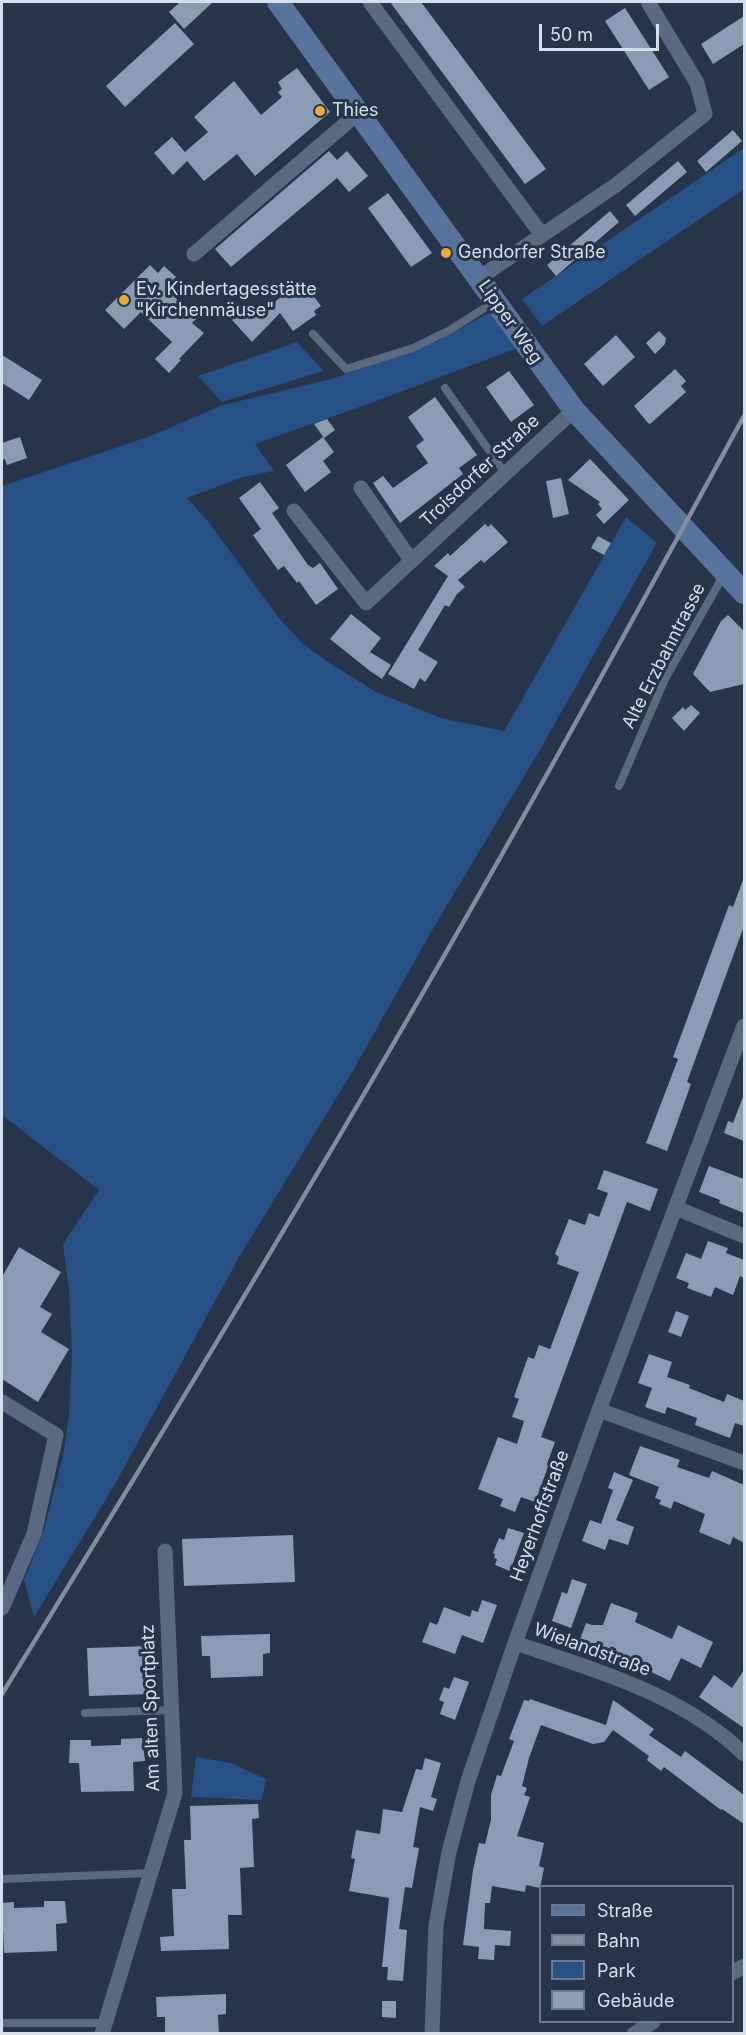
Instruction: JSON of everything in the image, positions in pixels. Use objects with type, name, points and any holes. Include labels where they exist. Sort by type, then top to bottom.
[{"type":"street","name":"Lipper Weg","points":[[278,2],[574,410],[744,594]]},
{"type":"street","points":[[370,2],[542,235]]},
{"type":"street","points":[[479,278],[616,185],[705,114],[697,83],[648,2]]},
{"type":"street","points":[[194,254],[358,113]]},
{"type":"street","name":"Troisdorfer Straße","points":[[294,511],[366,603],[574,410]]},
{"type":"street","points":[[361,488],[411,560]]},
{"type":"street","name":"Heyerhoffstraße","points":[[432,2034],[436,1925],[448,1852],[468,1781],[599,1410],[741,1046],[744,1026]]},
{"type":"street","points":[[676,1208],[744,1236]]},
{"type":"street","points":[[2,1402],[56,1435],[34,1534],[2,1608]]},
{"type":"street","points":[[599,1410],[744,1463]]},
{"type":"street","name":"Am alten Sportplatz","points":[[104,2028],[175,1793],[165,1551]]},
{"type":"street","name":"Wielandstraße","points":[[515,1643],[633,1684],[696,1717],[744,1754]]},
{"type":"street","points":[[634,2034],[651,2023]]},
{"type":"lane","points":[[313,334],[346,369],[413,348],[450,330],[495,301]]},
{"type":"lane","points":[[445,387],[506,474]]},
{"type":"lane","name":"Alte Erzbahntrasse","points":[[619,786],[665,679],[724,573]]},
{"type":"lane","points":[[85,1713],[171,1710]]},
{"type":"lane","points":[[3,1879],[151,1873]]},
{"type":"lane","points":[[2,2023],[104,2028]]},
{"type":"green space","points":[[744,148],[744,189],[542,326],[522,299]]},
{"type":"green space","points":[[496,309],[523,346],[255,444],[274,471],[243,477],[187,498],[207,520],[279,618],[302,643],[376,692],[441,718],[504,731],[626,517],[657,543],[541,748],[430,934],[354,1069],[238,1259],[114,1486],[34,1617],[24,1580],[44,1530],[63,1456],[69,1416],[72,1354],[69,1289],[63,1244],[99,1190],[2,1115],[2,486],[148,437],[223,405],[331,379],[436,342]]},
{"type":"green space","points":[[297,342],[324,371],[222,402],[198,376]]},
{"type":"green space","points":[[196,1757],[231,1763],[266,1779],[262,1800],[191,1797]]},
{"type":"building","points":[[180,2],[213,2],[184,29],[169,12]]},
{"type":"building","points":[[390,2],[421,2],[546,169],[525,184]]},
{"type":"building","points":[[625,8],[669,77],[649,90],[605,21]]},
{"type":"building","points":[[744,16],[744,44],[713,64],[701,44]]},
{"type":"building","points":[[175,23],[194,44],[125,107],[106,86]]},
{"type":"building","points":[[297,68],[330,112],[255,176],[237,154],[204,181],[187,161],[173,175],[154,153],[172,137],[185,152],[208,132],[194,117],[234,81],[261,115],[282,97],[278,92],[282,89],[278,82]]},
{"type":"building","points":[[733,130],[742,141],[706,172],[697,161]]},
{"type":"building","points":[[329,151],[337,160],[347,151],[368,176],[349,192],[337,178],[231,267],[215,249]]},
{"type":"building","points":[[678,161],[687,172],[635,216],[626,205]]},
{"type":"building","points":[[388,193],[432,253],[411,267],[368,208]]},
{"type":"building","points":[[610,211],[619,222],[556,276],[547,265]]},
{"type":"building","points":[[150,265],[158,273],[164,266],[176,277],[166,288],[196,319],[192,323],[204,333],[169,373],[155,359],[172,342],[141,312],[124,329],[105,310]]},
{"type":"building","points":[[300,283],[302,286],[305,284],[321,306],[314,311],[316,315],[293,331],[280,313],[252,342],[232,320],[242,310],[249,317],[257,309],[261,312]]},
{"type":"building","points":[[659,331],[666,338],[665,344],[655,354],[646,343]]},
{"type":"building","points":[[616,335],[635,357],[603,386],[584,364]]},
{"type":"building","points":[[2,355],[42,380],[29,400],[2,383]]},
{"type":"building","points":[[675,369],[686,381],[681,386],[686,392],[650,424],[634,406]]},
{"type":"building","points":[[509,371],[534,405],[511,422],[486,387]]},
{"type":"building","points":[[435,397],[477,455],[459,468],[463,474],[400,523],[373,483],[383,476],[393,488],[428,463],[416,446],[424,440],[408,417]]},
{"type":"building","points":[[327,419],[335,430],[324,438],[314,424]]},
{"type":"building","points":[[20,437],[27,458],[7,465],[5,459],[2,460],[2,443]]},
{"type":"building","points":[[323,437],[334,452],[323,461],[331,472],[305,492],[286,465]]},
{"type":"building","points":[[590,459],[629,500],[604,524],[596,515],[602,509],[598,504],[600,502],[568,480]]},
{"type":"building","points":[[561,478],[569,514],[553,518],[546,481]]},
{"type":"building","points":[[260,482],[279,508],[272,513],[308,565],[313,568],[320,563],[338,589],[316,605],[299,581],[297,583],[284,566],[278,570],[253,535],[261,529],[239,498]]},
{"type":"building","points":[[485,524],[488,527],[491,524],[508,542],[484,563],[481,560],[458,580],[465,587],[457,594],[449,607],[445,605],[418,650],[438,662],[425,682],[420,678],[414,689],[388,674],[448,576],[434,566],[448,553],[450,556]]},
{"type":"building","points":[[598,536],[611,543],[604,555],[591,548]]},
{"type":"building","points":[[351,614],[381,638],[370,652],[391,665],[382,679],[330,639]]},
{"type":"building","points":[[728,615],[744,631],[744,684],[710,692],[693,674],[721,621]]},
{"type":"building","points":[[691,705],[700,713],[684,731],[672,718],[683,707],[685,710]]},
{"type":"building","points":[[743,880],[744,926],[687,1082],[691,1084],[667,1151],[646,1143],[678,1059],[673,1057],[729,905],[733,907]]},
{"type":"building","points":[[743,1097],[744,1141],[724,1133],[728,1121],[733,1123]]},
{"type":"building","points":[[709,1166],[744,1179],[744,1213],[699,1192]]},
{"type":"building","points":[[604,1170],[658,1189],[650,1211],[627,1202],[541,1437],[555,1442],[547,1464],[549,1464],[535,1502],[521,1497],[515,1512],[500,1506],[503,1499],[478,1489],[498,1437],[517,1444],[524,1421],[512,1417],[519,1399],[514,1397],[528,1357],[534,1359],[539,1345],[550,1349],[579,1272],[557,1264],[559,1257],[555,1254],[569,1219],[585,1225],[589,1213],[599,1217],[608,1193],[597,1189]]},
{"type":"building","points":[[708,1241],[728,1248],[726,1253],[744,1260],[744,1278],[740,1276],[733,1295],[715,1287],[711,1297],[687,1288],[689,1283],[676,1278],[686,1253],[701,1259]]},
{"type":"building","points":[[19,1247],[61,1272],[40,1307],[52,1314],[41,1332],[69,1349],[38,1402],[2,1379],[2,1277]]},
{"type":"building","points":[[676,1311],[689,1316],[681,1337],[668,1332]]},
{"type":"building","points":[[649,1354],[672,1362],[667,1377],[690,1385],[689,1388],[724,1402],[727,1394],[744,1401],[744,1426],[735,1423],[730,1438],[695,1425],[697,1418],[667,1407],[665,1414],[645,1407],[652,1388],[638,1383]]},
{"type":"building","points":[[640,1446],[680,1460],[677,1467],[709,1478],[712,1471],[744,1485],[744,1543],[733,1537],[730,1545],[699,1532],[705,1514],[674,1501],[671,1509],[659,1504],[661,1500],[655,1498],[659,1487],[629,1475]]},
{"type":"building","points":[[614,1472],[633,1480],[616,1520],[634,1527],[628,1545],[609,1539],[605,1550],[582,1541],[590,1520],[601,1524],[613,1490],[608,1488]]},
{"type":"building","points":[[508,1528],[524,1533],[510,1571],[495,1565],[497,1559],[494,1558],[493,1553],[499,1538],[504,1540]]},
{"type":"building","points":[[293,1535],[295,1582],[184,1586],[182,1539]]},
{"type":"building","points":[[572,1579],[587,1584],[571,1628],[552,1621],[562,1592],[567,1594]]},
{"type":"building","points":[[482,1600],[497,1605],[483,1643],[462,1635],[455,1654],[422,1642],[430,1622],[437,1625],[444,1607],[470,1617],[472,1610],[478,1612]]},
{"type":"building","points":[[611,1603],[638,1613],[635,1622],[672,1639],[678,1625],[713,1642],[701,1668],[681,1658],[670,1681],[651,1672],[653,1669],[609,1652],[608,1656],[578,1645],[586,1623],[603,1625]]},
{"type":"building","points":[[270,1634],[270,1653],[263,1654],[263,1676],[211,1678],[210,1656],[202,1656],[201,1636]]},
{"type":"building","points":[[149,1646],[151,1694],[89,1696],[87,1648]]},
{"type":"building","points":[[744,1670],[744,1728],[699,1697],[714,1675],[732,1688]]},
{"type":"building","points":[[454,1677],[469,1682],[455,1720],[440,1714],[444,1702],[439,1700],[444,1687],[449,1689]]},
{"type":"building","points":[[530,1699],[606,1725],[613,1700],[654,1729],[649,1735],[681,1757],[685,1751],[744,1795],[744,1824],[721,1810],[664,1767],[661,1771],[647,1760],[649,1756],[613,1730],[604,1742],[593,1744],[541,1725],[522,1786],[527,1788],[524,1795],[530,1797],[517,1836],[544,1843],[539,1866],[544,1868],[541,1885],[539,1888],[526,1885],[525,1892],[492,1886],[490,1903],[485,1903],[484,1929],[511,1931],[510,1946],[495,1945],[494,1960],[478,1959],[479,1947],[463,1945],[473,1870],[479,1843],[485,1844],[491,1820],[491,1795],[497,1775],[501,1776],[514,1741],[509,1739],[524,1700],[529,1701]]},
{"type":"building","points":[[142,1738],[145,1761],[133,1762],[134,1791],[81,1792],[79,1763],[69,1763],[70,1740],[91,1740],[91,1746],[121,1745],[121,1739]]},
{"type":"building","points":[[425,1758],[441,1763],[431,1797],[437,1799],[433,1811],[420,1807],[413,1847],[419,1848],[412,1888],[405,1887],[399,1929],[407,1930],[403,1981],[387,1980],[388,1967],[382,1967],[389,1898],[349,1891],[355,1859],[351,1858],[356,1830],[380,1834],[383,1809],[402,1812],[416,1769],[422,1770]]},
{"type":"building","points":[[258,1804],[259,1818],[252,1819],[254,1867],[240,1868],[242,1915],[228,1915],[229,1949],[161,1951],[160,1937],[174,1936],[172,1889],[186,1889],[184,1840],[191,1840],[190,1806]]},
{"type":"building","points":[[44,1901],[65,1901],[67,1923],[56,1924],[57,1951],[4,1953],[2,1903],[14,1902],[14,1908],[44,1907]]},
{"type":"building","points":[[226,1994],[226,2014],[218,2015],[219,2034],[165,2034],[165,2017],[157,2017],[156,1997]]},
{"type":"building","points":[[382,2001],[396,2001],[396,2018],[382,2017]]},
{"type":"railway","points":[[2,1694],[342,1132],[563,746],[744,416]]},
{"type":"place","name":"Thies","points":[[320,111]]},
{"type":"place","name":"Gendorfer Straße","points":[[446,253]]},
{"type":"place","name":"Ev. Kindertagesstätte \"Kirchenmäuse\"","points":[[124,300]]}]
